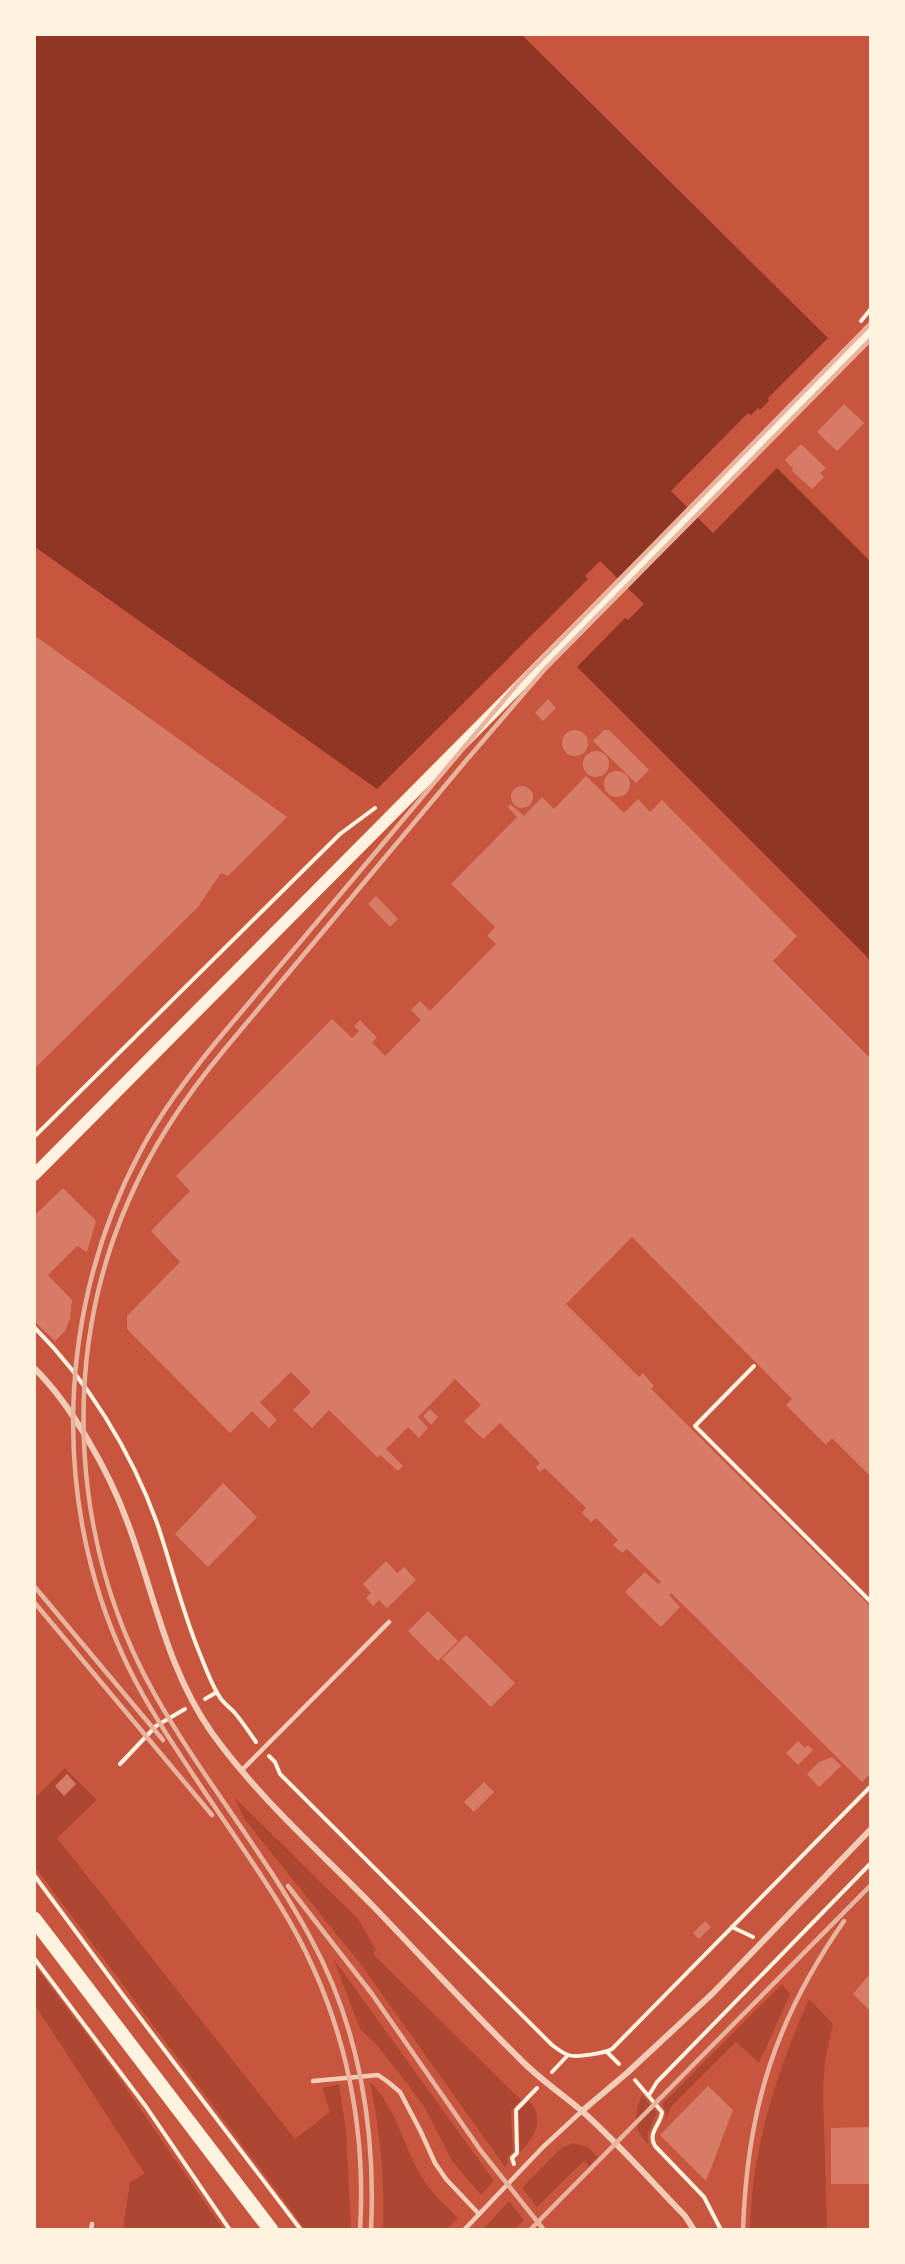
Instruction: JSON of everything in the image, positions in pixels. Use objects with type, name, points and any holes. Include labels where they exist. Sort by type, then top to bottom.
[{"type":"main road","points":[[34,1175],[870,333]]},
{"type":"main road","points":[[37,1921],[271,2229]]},
{"type":"street","points":[[34,1368],[46,1379],[68,1408],[107,1478],[127,1520],[166,1641],[194,1704],[241,1771],[455,1994],[544,2081],[582,2111],[685,2216],[694,2229]]},
{"type":"street","points":[[582,2111],[627,2073],[713,1992],[870,1830]]},
{"type":"lane","points":[[241,1771],[389,1622]]},
{"type":"lane","points":[[313,2081],[378,2075],[388,2082],[400,2092],[411,2110],[441,2171],[479,2214]]},
{"type":"lane","points":[[464,2229],[582,2111]]},
{"type":"path","points":[[34,1137],[340,834],[380,805]]},
{"type":"path","points":[[754,1366],[695,1426],[870,1601]]},
{"type":"path","points":[[120,1764],[156,1726],[217,1692]]},
{"type":"path","points":[[607,2052],[870,1787]]},
{"type":"path","points":[[721,2229],[704,2197],[652,2141],[652,2133],[662,2118],[662,2112],[649,2095],[657,2082],[870,1864]]},
{"type":"path","points":[[34,1875],[301,2229]]},
{"type":"path","points":[[732,1928],[763,1941]]},
{"type":"path","points":[[34,1958],[147,2108],[230,2229]]},
{"type":"path","points":[[517,2174],[512,2158],[517,2153],[516,2110],[568,2055]]},
{"type":"shaded area","points":[[35,35],[522,35],[828,338],[768,398],[769,401],[760,410],[758,408],[751,415],[748,413],[671,491],[713,533],[777,468],[870,561],[870,960],[577,667],[625,618],[628,620],[644,604],[600,561],[585,576],[588,579],[377,789],[35,547]]},
{"type":"shaded area","points":[[65,1768],[97,1800],[57,1838],[295,2139],[330,2112],[322,2088],[339,2084],[346,2131],[351,2229],[305,2229],[35,1867],[34,1799]]},
{"type":"shaded area","points":[[234,1797],[358,1919],[376,1950],[373,1954],[521,2100],[511,2111],[513,2151],[507,2158],[508,2163],[505,2167],[362,1966],[245,1820]]},
{"type":"shaded area","points":[[333,1958],[494,2181],[481,2195],[452,2161],[425,2108],[409,2086],[376,2044],[360,2029]]},
{"type":"shaded area","points":[[35,1966],[112,2068],[223,2229],[123,2229],[130,2182],[145,2174],[35,2005]]},
{"type":"shaded area","points":[[782,1984],[790,1994],[759,2063],[736,2042],[670,2108],[666,2119],[666,2112],[662,2104]]},
{"type":"shaded area","points":[[809,1999],[833,2024],[825,2059],[823,2090],[827,2229],[750,2229],[755,2169],[768,2111],[786,2055]]},
{"type":"shaded area","points":[[370,2082],[393,2115],[421,2176],[458,2218],[447,2229],[383,2229],[381,2155]]},
{"type":"shaded area","points":[[642,2095],[657,2113],[648,2133],[648,2144],[643,2139],[636,2121],[637,2108]]},
{"type":"shaded area","points":[[529,2101],[537,2115],[536,2128],[530,2141],[520,2152],[518,2111]]},
{"type":"shaded area","points":[[573,2143],[587,2147],[598,2157],[589,2166],[584,2161],[537,2207],[522,2188],[560,2149]]},
{"type":"shaded area","points":[[509,2201],[524,2220],[515,2229],[483,2229]]},
{"type":"building","points":[[844,404],[864,423],[837,451],[817,432]]},
{"type":"building","points":[[801,444],[826,468],[820,473],[824,477],[812,489],[792,471],[793,469],[785,460]]},
{"type":"building","points":[[34,635],[287,817],[228,876],[221,873],[198,907],[34,1069]]},
{"type":"building","points":[[548,699],[556,708],[543,721],[535,713]]},
{"type":"building","points":[[575,730],[584,734],[588,743],[584,752],[575,756],[566,752],[562,743],[566,734]]},
{"type":"building","points":[[604,730],[609,730],[649,770],[636,783],[593,741]]},
{"type":"building","points":[[596,751],[605,755],[609,764],[605,773],[596,777],[587,773],[583,764],[587,755]]},
{"type":"building","points":[[617,771],[626,775],[630,784],[626,793],[617,797],[608,793],[604,784],[608,775]]},
{"type":"building","points":[[586,776],[624,813],[638,799],[650,812],[662,800],[797,936],[773,961],[870,1058],[870,1476],[832,1438],[826,1445],[786,1405],[792,1399],[632,1237],[566,1304],[639,1377],[643,1373],[654,1386],[651,1389],[870,1606],[870,1774],[862,1782],[671,1593],[669,1595],[680,1607],[661,1627],[625,1592],[645,1572],[658,1584],[661,1582],[627,1549],[622,1553],[613,1545],[618,1540],[596,1518],[591,1522],[582,1513],[586,1508],[545,1468],[540,1472],[536,1467],[540,1463],[500,1423],[483,1439],[464,1421],[481,1405],[455,1379],[418,1417],[428,1428],[419,1438],[408,1427],[386,1449],[403,1466],[398,1471],[380,1455],[378,1458],[329,1410],[312,1428],[293,1410],[311,1392],[291,1372],[260,1402],[277,1420],[269,1428],[252,1411],[230,1433],[127,1329],[127,1316],[180,1262],[151,1231],[190,1191],[176,1176],[332,1019],[352,1038],[359,1031],[354,1026],[360,1020],[377,1038],[372,1042],[385,1056],[421,1020],[411,1010],[420,1001],[430,1011],[496,944],[487,936],[495,927],[451,884],[517,817],[508,807],[510,804],[524,816],[542,797],[554,809]]},
{"type":"building","points":[[522,786],[530,789],[533,797],[530,805],[522,808],[514,805],[511,797],[514,789]]},
{"type":"building","points":[[376,896],[398,919],[390,927],[368,904]]},
{"type":"building","points":[[63,1188],[96,1221],[87,1252],[77,1246],[48,1275],[72,1300],[70,1319],[65,1331],[55,1341],[34,1321],[34,1216]]},
{"type":"building","points":[[430,1409],[438,1417],[431,1425],[423,1416]]},
{"type":"building","points":[[223,1483],[257,1517],[208,1567],[175,1534]]},
{"type":"building","points":[[386,1561],[397,1573],[404,1567],[416,1580],[387,1608],[379,1600],[373,1606],[366,1598],[371,1593],[363,1584]]},
{"type":"building","points":[[428,1611],[458,1641],[438,1661],[408,1631]]},
{"type":"building","points":[[466,1635],[515,1683],[491,1707],[442,1659]]},
{"type":"building","points":[[798,1741],[805,1748],[808,1745],[813,1750],[798,1765],[786,1753]]},
{"type":"building","points":[[832,1757],[841,1766],[819,1787],[807,1774],[819,1762]]},
{"type":"building","points":[[67,1774],[76,1784],[64,1796],[55,1786]]},
{"type":"building","points":[[484,1782],[494,1792],[474,1812],[464,1802]]},
{"type":"building","points":[[705,1921],[711,1927],[699,1939],[693,1933]]},
{"type":"building","points":[[870,1974],[870,2011],[853,1994]]},
{"type":"building","points":[[708,2086],[733,2110],[706,2181],[660,2135]]},
{"type":"building","points":[[870,2127],[870,2184],[831,2184],[831,2128]]},
{"type":"railway","points":[[360,2230],[361,2187],[354,2104],[346,2063],[320,1983],[281,1907],[176,1749],[143,1695],[113,1631],[91,1564],[78,1495],[73,1425],[77,1355],[89,1286],[110,1218],[139,1154],[165,1110],[216,1042],[519,682],[870,324]]},
{"type":"railway","points":[[371,2230],[370,2154],[361,2079],[341,2006],[327,1971],[310,1937],[273,1875],[192,1755],[154,1693],[126,1636],[105,1576],[91,1514],[84,1450],[84,1387],[92,1324],[106,1262],[128,1202],[148,1161],[183,1104],[224,1050],[544,670],[870,340]]},
{"type":"railway","points":[[34,1586],[163,1740]]},
{"type":"railway","points":[[34,1602],[212,1815]]},
{"type":"railway","points":[[288,1886],[372,1994],[481,2151],[544,2230]]},
{"type":"railway","points":[[530,2230],[870,1886]]},
{"type":"railway","points":[[743,2230],[751,2145],[769,2067],[800,1994],[844,1921]]}]
